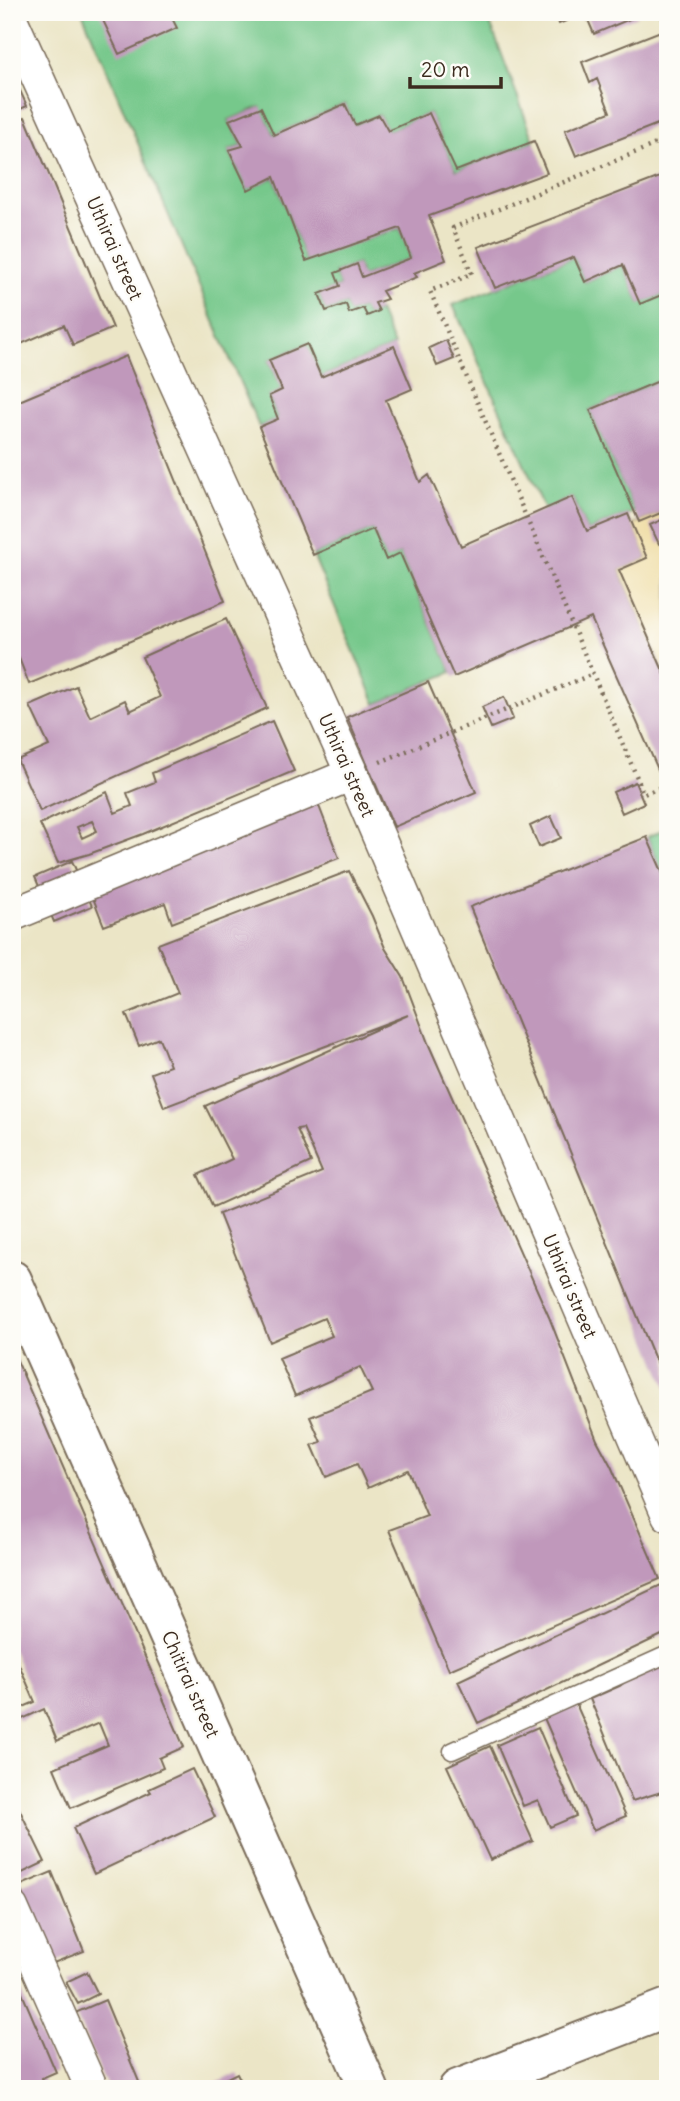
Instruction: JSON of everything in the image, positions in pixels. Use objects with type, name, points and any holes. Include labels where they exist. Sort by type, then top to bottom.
[{"type":"street","name":"Uthirai street","points":[[12,21],[352,774],[668,1516]]},
{"type":"street","points":[[12,915],[352,774]]},
{"type":"street","name":"Chitirai street","points":[[12,1280],[369,2089]]},
{"type":"street","points":[[12,1908],[92,2089]]},
{"type":"street","points":[[458,2089],[668,2008]]},
{"type":"lane","points":[[452,1751],[668,1654]]},
{"type":"path","points":[[668,139],[453,228],[472,274],[430,291],[644,794],[668,784]]},
{"type":"path","points":[[352,774],[593,674]]},
{"type":"green space","points":[[82,12],[486,12],[534,141],[456,171],[429,113],[388,131],[379,115],[355,125],[345,104],[274,135],[260,107],[229,120],[243,146],[229,150],[248,189],[274,177],[306,260],[400,228],[411,258],[362,277],[357,264],[335,273],[340,286],[319,294],[326,311],[346,304],[350,313],[363,308],[367,316],[379,311],[394,346],[321,377],[307,344],[269,360],[282,390],[269,397],[278,419],[259,427]]},
{"type":"green space","points":[[574,257],[585,282],[623,265],[640,303],[666,293],[668,299],[668,377],[590,410],[635,512],[587,531],[572,497],[545,510],[453,305]]},
{"type":"green space","points":[[373,529],[386,559],[400,553],[452,672],[376,704],[313,555]]},
{"type":"green space","points":[[668,827],[668,885],[647,837]]},
{"type":"sand","points":[[668,510],[668,682],[619,570],[647,558],[632,525]]},
{"type":"building","points":[[99,12],[169,12],[177,28],[119,54]]},
{"type":"building","points":[[555,12],[635,12],[637,16],[594,34],[585,13],[559,24]]},
{"type":"building","points":[[659,12],[668,12],[668,120],[576,156],[565,130],[610,112],[597,79],[590,83],[582,62],[666,29]]},
{"type":"building","points":[[12,73],[27,106],[12,113]]},
{"type":"building","points":[[345,104],[355,125],[379,115],[388,131],[429,113],[456,171],[534,141],[547,173],[429,216],[446,260],[414,273],[417,277],[382,291],[387,299],[375,303],[379,311],[367,316],[363,308],[349,313],[346,304],[326,311],[319,294],[340,286],[335,273],[357,264],[362,277],[411,258],[400,228],[306,261],[274,177],[248,190],[229,150],[243,146],[229,120],[261,107],[274,135]]},
{"type":"building","points":[[25,117],[113,328],[73,345],[64,325],[12,348],[12,252],[19,249],[12,233],[12,122]]},
{"type":"building","points":[[668,174],[668,299],[666,293],[640,304],[623,265],[585,282],[574,257],[495,288],[478,247]]},
{"type":"building","points":[[446,340],[454,359],[437,366],[429,348]]},
{"type":"building","points":[[307,344],[321,377],[394,346],[412,389],[386,400],[420,482],[429,475],[461,546],[572,497],[587,531],[628,514],[647,558],[619,570],[668,682],[668,792],[591,618],[454,677],[400,553],[386,560],[373,529],[313,555],[259,427],[278,419],[269,396],[282,390],[269,360]]},
{"type":"building","points":[[126,356],[225,601],[29,684],[12,640],[12,404]]},
{"type":"building","points":[[668,377],[668,510],[639,522],[590,410]]},
{"type":"building","points":[[668,517],[668,540],[659,544],[650,525]]},
{"type":"building","points":[[226,619],[267,708],[40,811],[17,760],[49,746],[30,706],[76,686],[90,717],[125,700],[130,711],[160,697],[142,657]]},
{"type":"building","points":[[428,682],[476,792],[394,827],[347,717]]},
{"type":"building","points":[[504,697],[513,719],[491,728],[482,707]]},
{"type":"building","points":[[272,721],[294,771],[143,834],[58,863],[40,824],[107,792],[115,813],[132,806],[127,793],[155,782],[152,773]],"holes":[[[92,821],[97,831],[82,838],[77,827]]]},
{"type":"building","points":[[635,782],[644,803],[622,813],[613,792]]},
{"type":"building","points":[[317,801],[339,858],[172,923],[165,903],[104,926],[90,890]]},
{"type":"building","points":[[551,816],[561,838],[539,847],[530,826]]},
{"type":"building","points":[[647,837],[668,885],[668,1391],[470,907]]},
{"type":"building","points":[[72,861],[92,906],[54,922],[35,877]]},
{"type":"building","points":[[349,871],[385,948],[403,977],[428,1043],[549,1317],[597,1440],[660,1579],[449,1670],[389,1530],[427,1516],[408,1470],[368,1488],[357,1464],[326,1477],[312,1445],[321,1442],[310,1417],[372,1392],[360,1367],[295,1396],[279,1358],[332,1336],[324,1318],[270,1342],[219,1214],[322,1172],[303,1128],[297,1129],[311,1162],[213,1207],[198,1175],[232,1159],[205,1106],[408,1015],[164,1107],[151,1073],[170,1066],[159,1038],[139,1046],[126,1014],[178,993],[158,944]]},
{"type":"building","points":[[12,1349],[184,1747],[159,1758],[163,1768],[71,1808],[54,1768],[108,1745],[99,1723],[57,1741],[44,1709],[18,1721],[14,1711],[35,1702],[12,1648]]},
{"type":"building","points":[[661,1585],[668,1599],[668,1632],[478,1723],[458,1681]]},
{"type":"building","points":[[668,1658],[668,1790],[632,1801],[590,1699],[620,1686],[638,1671]]},
{"type":"building","points":[[576,1704],[626,1816],[593,1830],[544,1718]]},
{"type":"building","points":[[538,1727],[576,1816],[550,1827],[538,1800],[523,1806],[497,1745]]},
{"type":"building","points":[[490,1746],[533,1841],[490,1860],[447,1766]]},
{"type":"building","points":[[192,1769],[215,1817],[94,1874],[73,1828],[151,1792],[149,1789]]},
{"type":"building","points":[[12,1794],[45,1862],[16,1876],[12,1869]]},
{"type":"building","points":[[52,1872],[84,1951],[51,1964],[19,1886]]},
{"type":"building","points":[[12,1970],[56,2072],[42,2078],[46,2089],[12,2089]]},
{"type":"building","points":[[87,1972],[98,1994],[78,2004],[66,1982]]},
{"type":"building","points":[[105,2000],[142,2089],[108,2089],[75,2013]]},
{"type":"building","points":[[237,2073],[245,2089],[205,2089]]}]
